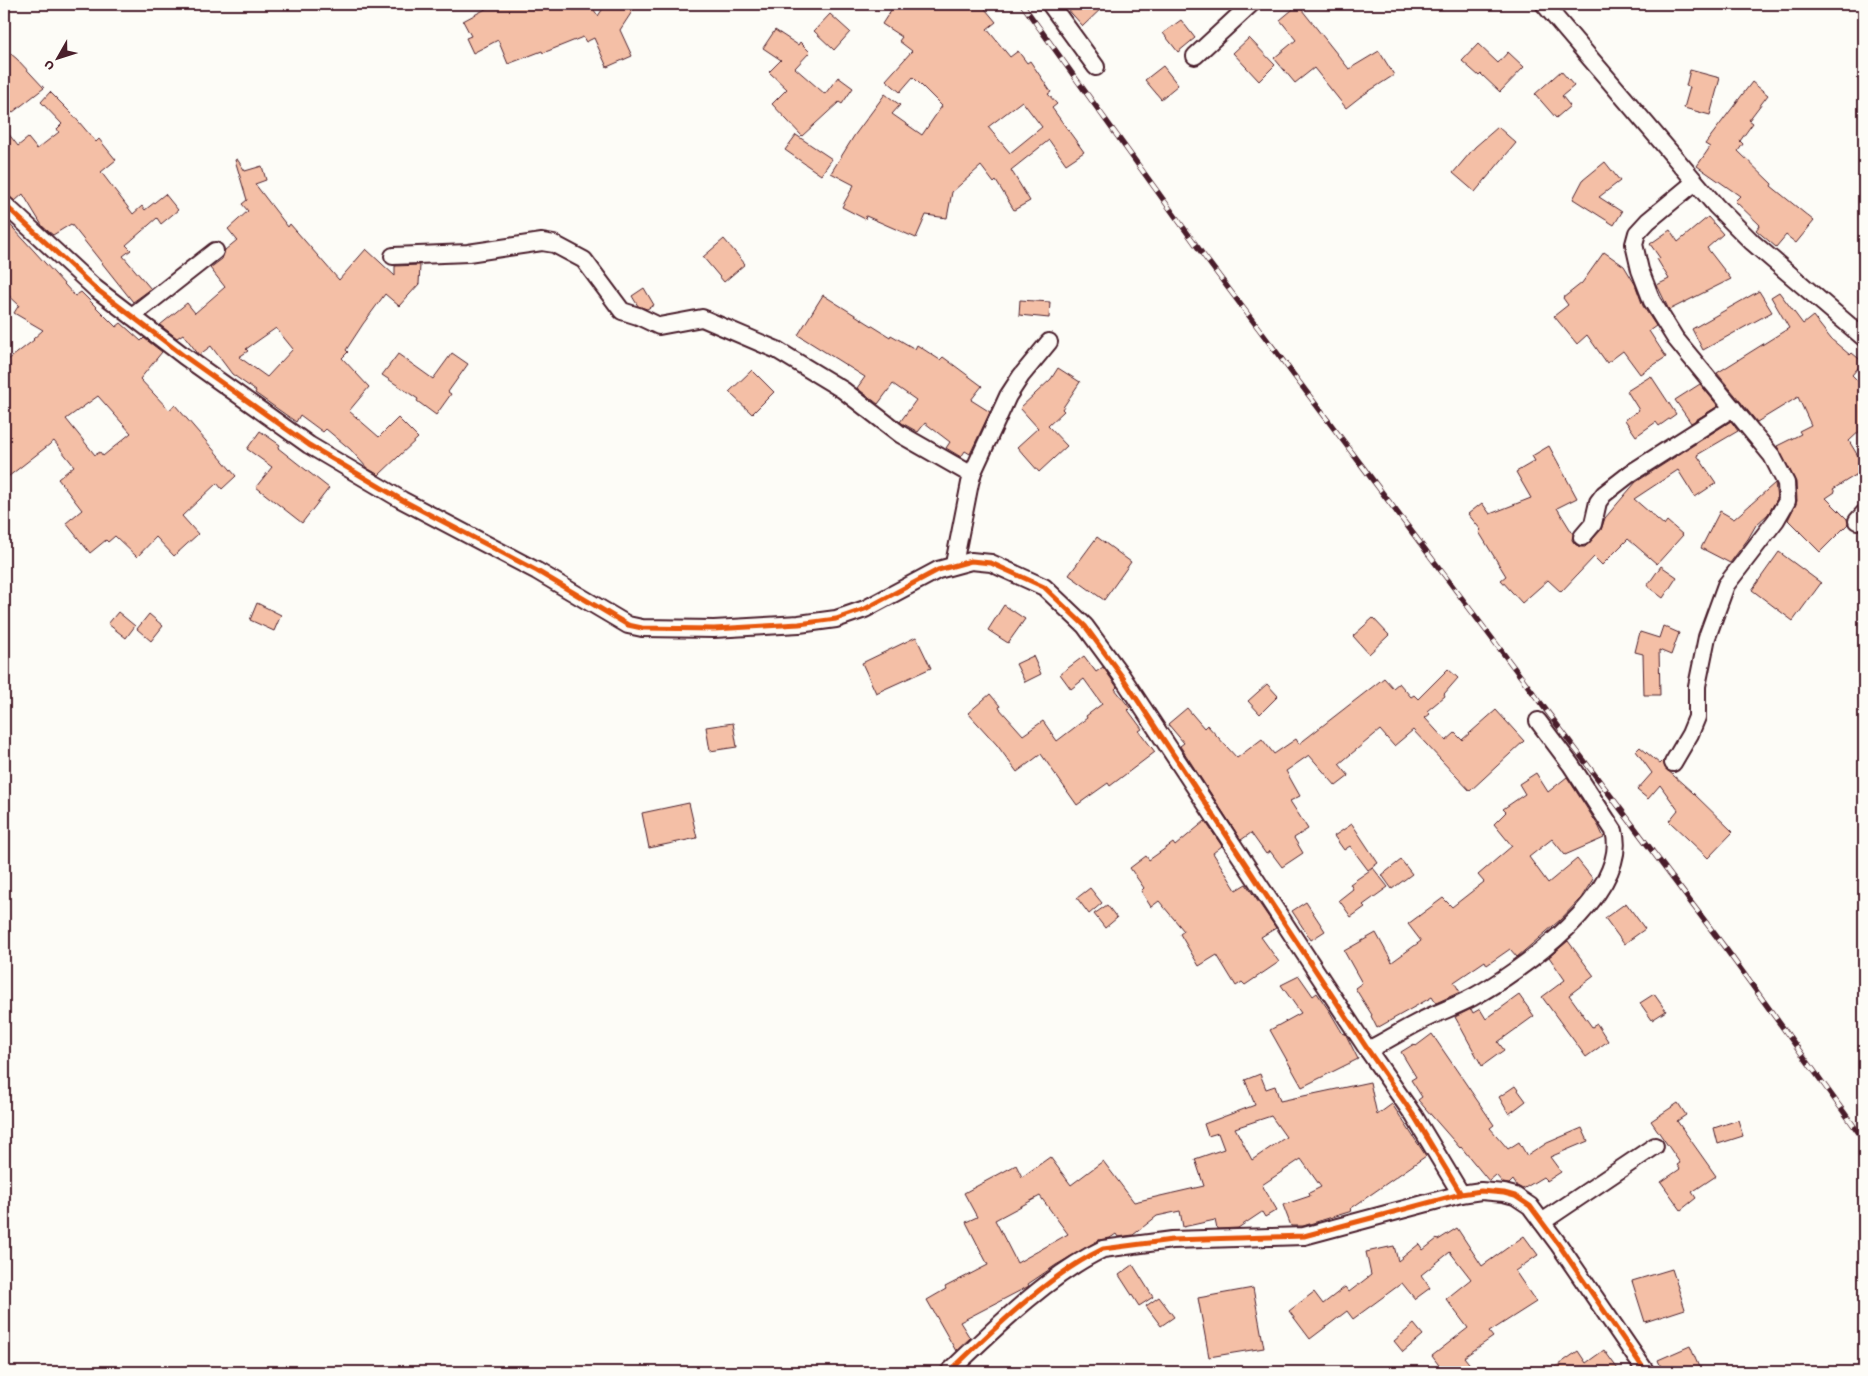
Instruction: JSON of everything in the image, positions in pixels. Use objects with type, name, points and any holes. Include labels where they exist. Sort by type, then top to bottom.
[{"type":"street","points":[[1050,4],[1096,67]]},
{"type":"street","points":[[1196,56],[1251,4]]},
{"type":"street","points":[[1544,4],[1716,206],[1752,242],[1864,338]]},
{"type":"street","points":[[1673,764],[1697,718],[1697,686],[1707,637],[1726,585],[1776,520],[1788,501],[1786,482],[1772,456],[1676,338],[1652,301],[1640,270],[1634,244],[1637,233],[1648,221],[1695,182]]},
{"type":"street","points":[[4,204],[95,288],[184,356],[309,445],[402,500],[538,571],[628,626],[651,629],[714,629],[836,620],[865,609],[938,570],[954,564],[971,561],[991,563],[1044,587],[1085,626],[1121,675],[1368,1050],[1414,1116],[1461,1194]]},
{"type":"street","points":[[394,256],[468,254],[542,242],[554,244],[586,263],[622,311],[659,326],[702,318],[777,350],[843,390],[900,434],[972,475]]},
{"type":"street","points":[[132,316],[215,251]]},
{"type":"street","points":[[954,564],[972,475],[1017,380],[1049,342]]},
{"type":"street","points":[[1582,536],[1592,524],[1598,502],[1604,494],[1631,473],[1733,408]]},
{"type":"street","points":[[1368,1050],[1421,1021],[1474,997],[1528,961],[1576,921],[1608,876],[1616,855],[1617,842],[1614,831],[1572,764],[1538,721]]},
{"type":"street","points":[[1542,1222],[1655,1146]]},
{"type":"street","points":[[949,1372],[1042,1289],[1103,1249],[1172,1240],[1304,1236],[1461,1194],[1481,1191],[1515,1196],[1530,1206],[1646,1372]]},
{"type":"building","points":[[495,4],[590,4],[598,16],[606,4],[637,4],[620,30],[632,56],[607,67],[594,38],[586,42],[583,37],[543,53],[542,51],[508,64],[498,40],[473,53],[466,38],[471,36],[463,21]]},
{"type":"building","points":[[895,4],[981,4],[996,22],[987,29],[1010,57],[1018,51],[1027,63],[1030,61],[1051,92],[1048,94],[1057,104],[1052,108],[1084,152],[1066,164],[1049,140],[1011,170],[1030,201],[1014,210],[996,181],[994,183],[981,166],[952,192],[947,218],[926,215],[916,238],[866,216],[865,219],[842,207],[854,185],[831,173],[854,136],[885,94],[900,105],[892,114],[922,135],[942,106],[913,77],[900,92],[886,80],[912,51],[899,41],[902,37],[882,24]],"holes":[[[1022,101],[1042,127],[1010,153],[988,127]]]},
{"type":"building","points":[[1063,4],[1106,4],[1083,26]]},
{"type":"building","points":[[1298,5],[1349,69],[1379,51],[1394,75],[1346,108],[1314,68],[1295,83],[1274,58],[1296,40],[1280,20]]},
{"type":"building","points":[[830,14],[850,32],[834,50],[814,31]]},
{"type":"building","points":[[1181,20],[1195,38],[1178,52],[1163,33]]},
{"type":"building","points":[[775,30],[798,45],[800,42],[810,52],[795,68],[825,94],[838,77],[853,88],[842,104],[839,102],[802,136],[772,104],[787,89],[769,72],[781,60],[763,48]]},
{"type":"building","points":[[1249,38],[1275,65],[1259,81],[1233,53]]},
{"type":"building","points":[[1478,44],[1498,63],[1508,52],[1524,67],[1500,92],[1481,74],[1479,76],[1462,61]]},
{"type":"building","points":[[4,48],[44,88],[4,119]]},
{"type":"building","points":[[1163,66],[1178,85],[1161,99],[1145,80]]},
{"type":"building","points":[[1690,70],[1720,78],[1710,115],[1684,108],[1690,87],[1686,86]]},
{"type":"building","points":[[1561,71],[1574,86],[1562,96],[1570,106],[1556,118],[1535,94]]},
{"type":"building","points":[[1752,82],[1768,95],[1749,120],[1753,123],[1740,141],[1743,144],[1738,151],[1772,184],[1771,186],[1814,221],[1796,243],[1786,235],[1776,247],[1756,230],[1760,225],[1735,201],[1740,196],[1697,166],[1710,147],[1705,144]]},
{"type":"building","points":[[50,92],[96,142],[99,139],[116,160],[101,172],[133,214],[142,206],[145,210],[165,194],[178,210],[161,224],[157,218],[126,245],[131,250],[123,256],[151,289],[133,302],[71,224],[53,235],[43,227],[23,194],[15,201],[4,194],[4,128],[18,146],[28,138],[37,149],[59,132],[57,129],[62,124],[41,102]]},
{"type":"building","points":[[1498,127],[1516,143],[1475,192],[1453,173],[1475,147]]},
{"type":"building","points":[[796,135],[832,159],[821,175],[785,150]]},
{"type":"building","points":[[237,159],[245,171],[262,166],[266,180],[255,184],[288,227],[290,224],[339,280],[366,249],[395,276],[395,266],[420,265],[419,284],[399,306],[385,294],[346,350],[348,352],[342,358],[369,387],[349,411],[379,437],[398,418],[418,438],[379,475],[367,468],[350,449],[326,429],[323,432],[300,415],[296,422],[255,393],[256,391],[232,374],[211,346],[199,355],[183,334],[177,338],[160,325],[187,303],[195,313],[225,287],[210,268],[222,259],[225,250],[237,240],[228,229],[248,211],[242,204],[247,200],[235,160]],"holes":[[[276,328],[293,349],[267,377],[239,357],[248,351],[246,349]]]},
{"type":"building","points":[[1605,162],[1620,181],[1599,197],[1622,212],[1614,225],[1573,199],[1583,180]]},
{"type":"building","points":[[1708,217],[1723,234],[1707,248],[1731,279],[1669,310],[1657,285],[1669,279],[1657,259],[1660,258],[1650,244],[1670,230],[1678,242]]},
{"type":"building","points":[[4,218],[75,296],[81,292],[116,327],[121,323],[141,341],[144,338],[162,352],[140,379],[169,410],[175,405],[236,476],[222,489],[217,483],[182,516],[198,534],[174,556],[156,537],[137,557],[115,536],[108,542],[106,540],[90,553],[66,523],[82,510],[58,479],[74,466],[54,441],[4,480],[4,363],[34,340],[43,330],[14,313],[19,305],[4,291]],"holes":[[[98,396],[131,433],[103,456],[100,452],[95,455],[66,419]]]},
{"type":"building","points":[[724,239],[745,264],[724,282],[703,257]]},
{"type":"building","points":[[1604,252],[1624,266],[1635,284],[1643,306],[1656,326],[1649,331],[1666,357],[1640,374],[1623,351],[1607,363],[1587,335],[1577,344],[1554,316],[1568,305],[1563,298],[1582,283]]},
{"type":"building","points":[[644,288],[654,305],[647,309],[638,306],[632,296]]},
{"type":"building","points":[[1759,291],[1772,312],[1703,350],[1692,329]]},
{"type":"building","points":[[1779,292],[1803,324],[1813,316],[1831,339],[1850,355],[1852,353],[1863,362],[1852,375],[1864,387],[1864,427],[1849,441],[1864,466],[1864,470],[1833,489],[1835,492],[1826,498],[1847,519],[1848,524],[1820,552],[1788,520],[1797,501],[1796,482],[1777,446],[1801,434],[1799,431],[1811,425],[1798,397],[1757,422],[1717,373],[1789,328],[1771,297]]},
{"type":"building","points":[[823,295],[890,337],[891,335],[915,349],[917,345],[940,360],[943,357],[982,386],[971,400],[990,412],[970,454],[965,451],[961,457],[946,448],[950,442],[925,423],[918,432],[900,422],[916,400],[893,384],[878,404],[857,388],[865,377],[798,335]]},
{"type":"building","points":[[1020,300],[1050,302],[1049,318],[1019,315]]},
{"type":"building","points":[[452,353],[468,364],[448,392],[451,394],[436,415],[417,401],[418,399],[382,375],[398,354],[433,379]]},
{"type":"building","points":[[1058,368],[1080,382],[1062,409],[1064,411],[1048,426],[1067,446],[1039,472],[1017,447],[1038,428],[1020,408],[1051,379]]},
{"type":"building","points":[[752,370],[774,392],[752,414],[729,392]]},
{"type":"building","points":[[1651,376],[1676,414],[1659,426],[1656,422],[1636,436],[1625,420],[1639,410],[1627,391]]},
{"type":"building","points":[[1700,384],[1718,406],[1691,423],[1675,400]]},
{"type":"building","points":[[1731,421],[1738,431],[1697,455],[1716,483],[1695,497],[1678,470],[1634,499],[1664,525],[1667,521],[1683,535],[1657,564],[1628,539],[1602,565],[1594,557],[1561,592],[1548,580],[1522,603],[1501,580],[1506,576],[1479,532],[1481,530],[1468,514],[1482,503],[1490,514],[1531,498],[1516,472],[1535,461],[1532,456],[1549,446],[1577,498],[1557,508],[1573,534],[1572,540],[1580,547],[1585,547],[1601,530],[1605,518],[1636,482]]},
{"type":"building","points":[[260,431],[280,445],[278,448],[329,488],[302,523],[256,487],[272,467],[247,449]]},
{"type":"building","points":[[1775,483],[1777,499],[1768,514],[1756,525],[1730,563],[1701,548],[1720,511],[1734,519]]},
{"type":"building","points":[[1097,537],[1131,562],[1104,600],[1069,575]]},
{"type":"building","points":[[1779,552],[1821,583],[1793,621],[1752,590]]},
{"type":"building","points":[[1661,566],[1677,577],[1663,598],[1647,586]]},
{"type":"building","points":[[257,603],[281,615],[274,631],[250,620]]},
{"type":"building","points":[[1004,605],[1025,619],[1008,643],[988,630]]},
{"type":"building","points":[[118,612],[135,626],[126,638],[108,624]]},
{"type":"building","points":[[149,614],[163,626],[151,641],[137,629]]},
{"type":"building","points":[[1373,618],[1389,635],[1369,654],[1353,636]]},
{"type":"building","points":[[1663,626],[1679,633],[1671,655],[1659,650],[1660,695],[1644,695],[1643,654],[1635,652],[1640,632],[1659,638]]},
{"type":"building","points":[[916,637],[931,668],[876,693],[862,663]]},
{"type":"building","points":[[1033,656],[1041,674],[1025,682],[1016,664]]},
{"type":"building","points":[[1084,656],[1096,672],[1103,667],[1117,687],[1115,689],[1130,708],[1128,710],[1142,729],[1139,731],[1155,752],[1110,786],[1108,783],[1077,805],[1041,754],[1017,772],[997,745],[968,713],[990,694],[1000,706],[999,708],[1023,735],[1043,721],[1057,741],[1102,704],[1084,679],[1071,689],[1060,674]]},
{"type":"building","points":[[1448,669],[1458,678],[1444,694],[1445,696],[1427,711],[1430,714],[1425,718],[1446,741],[1455,733],[1462,740],[1496,710],[1524,741],[1470,791],[1413,730],[1394,746],[1380,730],[1339,764],[1349,776],[1336,786],[1309,755],[1286,771],[1300,796],[1290,801],[1308,829],[1294,838],[1303,853],[1282,867],[1270,851],[1266,854],[1251,833],[1241,840],[1180,746],[1184,743],[1168,724],[1187,708],[1204,728],[1207,725],[1237,758],[1262,739],[1274,754],[1296,739],[1299,744],[1384,678],[1393,688],[1399,683],[1411,697],[1414,695],[1418,699]]},
{"type":"building","points":[[1267,684],[1278,696],[1260,714],[1248,701]]},
{"type":"building","points":[[733,723],[737,747],[710,751],[706,727]]},
{"type":"building","points":[[1640,747],[1660,764],[1664,760],[1665,768],[1733,832],[1708,858],[1669,821],[1678,810],[1660,785],[1648,799],[1637,790],[1652,773],[1636,751]]},
{"type":"building","points":[[1536,773],[1548,792],[1567,777],[1604,838],[1565,855],[1552,839],[1529,857],[1548,883],[1577,859],[1593,879],[1581,898],[1560,920],[1517,957],[1510,949],[1487,965],[1485,961],[1454,982],[1460,992],[1436,1003],[1432,997],[1377,1028],[1372,1015],[1355,988],[1362,983],[1344,951],[1376,933],[1392,962],[1421,941],[1408,924],[1443,898],[1452,907],[1484,882],[1478,875],[1512,846],[1494,824],[1506,812],[1503,809],[1525,794],[1519,784]]},
{"type":"building","points":[[689,803],[697,838],[649,848],[642,813]]},
{"type":"building","points":[[1205,821],[1222,846],[1213,853],[1236,890],[1246,884],[1276,928],[1261,937],[1279,962],[1245,985],[1242,982],[1236,986],[1217,955],[1199,966],[1180,934],[1184,931],[1159,901],[1151,907],[1141,891],[1144,888],[1130,868],[1146,856],[1149,860],[1173,843],[1175,846]]},
{"type":"building","points":[[1352,824],[1378,863],[1368,870],[1350,846],[1344,850],[1334,836]]},
{"type":"building","points":[[1401,860],[1412,874],[1392,889],[1382,875]]},
{"type":"building","points":[[1373,868],[1388,887],[1363,905],[1365,907],[1351,917],[1339,900],[1353,889],[1350,884]]},
{"type":"building","points":[[1090,888],[1102,903],[1089,914],[1077,898]]},
{"type":"building","points":[[1306,902],[1325,931],[1311,940],[1292,911]]},
{"type":"building","points":[[1626,903],[1645,929],[1624,944],[1605,918]]},
{"type":"building","points":[[1107,905],[1117,918],[1105,928],[1094,914]]},
{"type":"building","points":[[1568,941],[1594,976],[1569,995],[1592,1027],[1597,1024],[1608,1041],[1586,1057],[1542,997],[1565,980],[1549,957]]},
{"type":"building","points":[[1299,976],[1313,996],[1317,993],[1343,1034],[1345,1033],[1358,1059],[1302,1087],[1270,1030],[1301,1013],[1281,985]]},
{"type":"building","points":[[1654,994],[1666,1011],[1652,1020],[1640,1003]]},
{"type":"building","points":[[1519,995],[1534,1016],[1498,1042],[1504,1050],[1482,1066],[1455,1017],[1471,1009],[1473,1013],[1480,1009],[1486,1019]]},
{"type":"building","points":[[1432,1034],[1494,1125],[1490,1128],[1508,1149],[1519,1142],[1527,1156],[1547,1143],[1582,1128],[1588,1141],[1550,1157],[1561,1172],[1547,1181],[1543,1177],[1523,1189],[1517,1186],[1513,1180],[1509,1184],[1503,1183],[1496,1175],[1489,1181],[1418,1100],[1422,1097],[1411,1080],[1416,1077],[1401,1052],[1414,1044],[1416,1046]]},
{"type":"building","points":[[1260,1074],[1266,1089],[1275,1086],[1280,1101],[1370,1082],[1377,1115],[1392,1104],[1426,1156],[1350,1209],[1352,1211],[1303,1226],[1291,1226],[1283,1205],[1310,1196],[1309,1193],[1321,1187],[1301,1159],[1262,1185],[1277,1210],[1265,1217],[1262,1212],[1238,1228],[1217,1229],[1215,1220],[1183,1227],[1180,1211],[1157,1216],[1133,1235],[1118,1237],[1116,1234],[1110,1238],[1099,1240],[1056,1265],[1028,1284],[1029,1286],[960,1322],[970,1338],[956,1351],[927,1300],[946,1289],[945,1287],[988,1265],[966,1222],[977,1217],[964,1193],[1016,1165],[1022,1177],[1050,1157],[1071,1185],[1103,1161],[1134,1202],[1204,1186],[1195,1159],[1224,1149],[1218,1133],[1208,1136],[1204,1124],[1255,1105],[1245,1080]],"holes":[[[1271,1116],[1286,1137],[1252,1160],[1235,1128]],[[1040,1196],[1068,1234],[1017,1263],[995,1220]]]},
{"type":"building","points":[[1515,1086],[1526,1101],[1509,1114],[1499,1097]]},
{"type":"building","points":[[1678,1103],[1686,1115],[1677,1121],[1716,1176],[1692,1192],[1696,1198],[1681,1210],[1661,1182],[1680,1169],[1677,1165],[1680,1163],[1651,1121]]},
{"type":"building","points":[[1738,1120],[1743,1136],[1718,1144],[1714,1128]]},
{"type":"building","points":[[1457,1228],[1482,1266],[1524,1236],[1538,1255],[1515,1271],[1536,1302],[1489,1332],[1493,1337],[1464,1357],[1476,1372],[1444,1372],[1432,1356],[1468,1328],[1446,1299],[1471,1279],[1450,1252],[1421,1275],[1430,1288],[1415,1299],[1402,1283],[1353,1319],[1347,1311],[1310,1339],[1289,1311],[1314,1292],[1323,1304],[1345,1287],[1349,1292],[1371,1275],[1366,1252],[1394,1246],[1398,1261],[1419,1244],[1423,1250],[1437,1239]]},
{"type":"building","points":[[1133,1265],[1153,1297],[1139,1306],[1119,1275]]},
{"type":"building","points":[[1672,1269],[1685,1309],[1645,1322],[1632,1281]]},
{"type":"building","points":[[1253,1288],[1264,1348],[1209,1357],[1198,1298]]},
{"type":"building","points":[[1159,1297],[1174,1317],[1161,1326],[1146,1306]]},
{"type":"building","points":[[1414,1324],[1423,1335],[1403,1352],[1394,1341]]},
{"type":"building","points":[[1690,1346],[1701,1372],[1663,1372],[1658,1360]]},
{"type":"building","points":[[1604,1350],[1620,1372],[1548,1372],[1578,1351],[1586,1363]]},
{"type":"railway","points":[[1022,4],[1204,256],[1726,949],[1864,1140]]},
{"type":"cycle path","points":[[4,204],[95,288],[184,356],[309,445],[402,500],[537,571],[628,625],[642,628],[714,629],[799,624],[836,619],[865,609],[938,570],[971,561],[991,563],[1044,587],[1085,626],[1121,675],[1368,1050],[1414,1116],[1461,1194]]},
{"type":"cycle path","points":[[949,1372],[1003,1321],[1042,1288],[1082,1260],[1103,1249],[1172,1240],[1304,1236],[1461,1194],[1481,1191],[1515,1196],[1530,1206],[1646,1372]]}]
